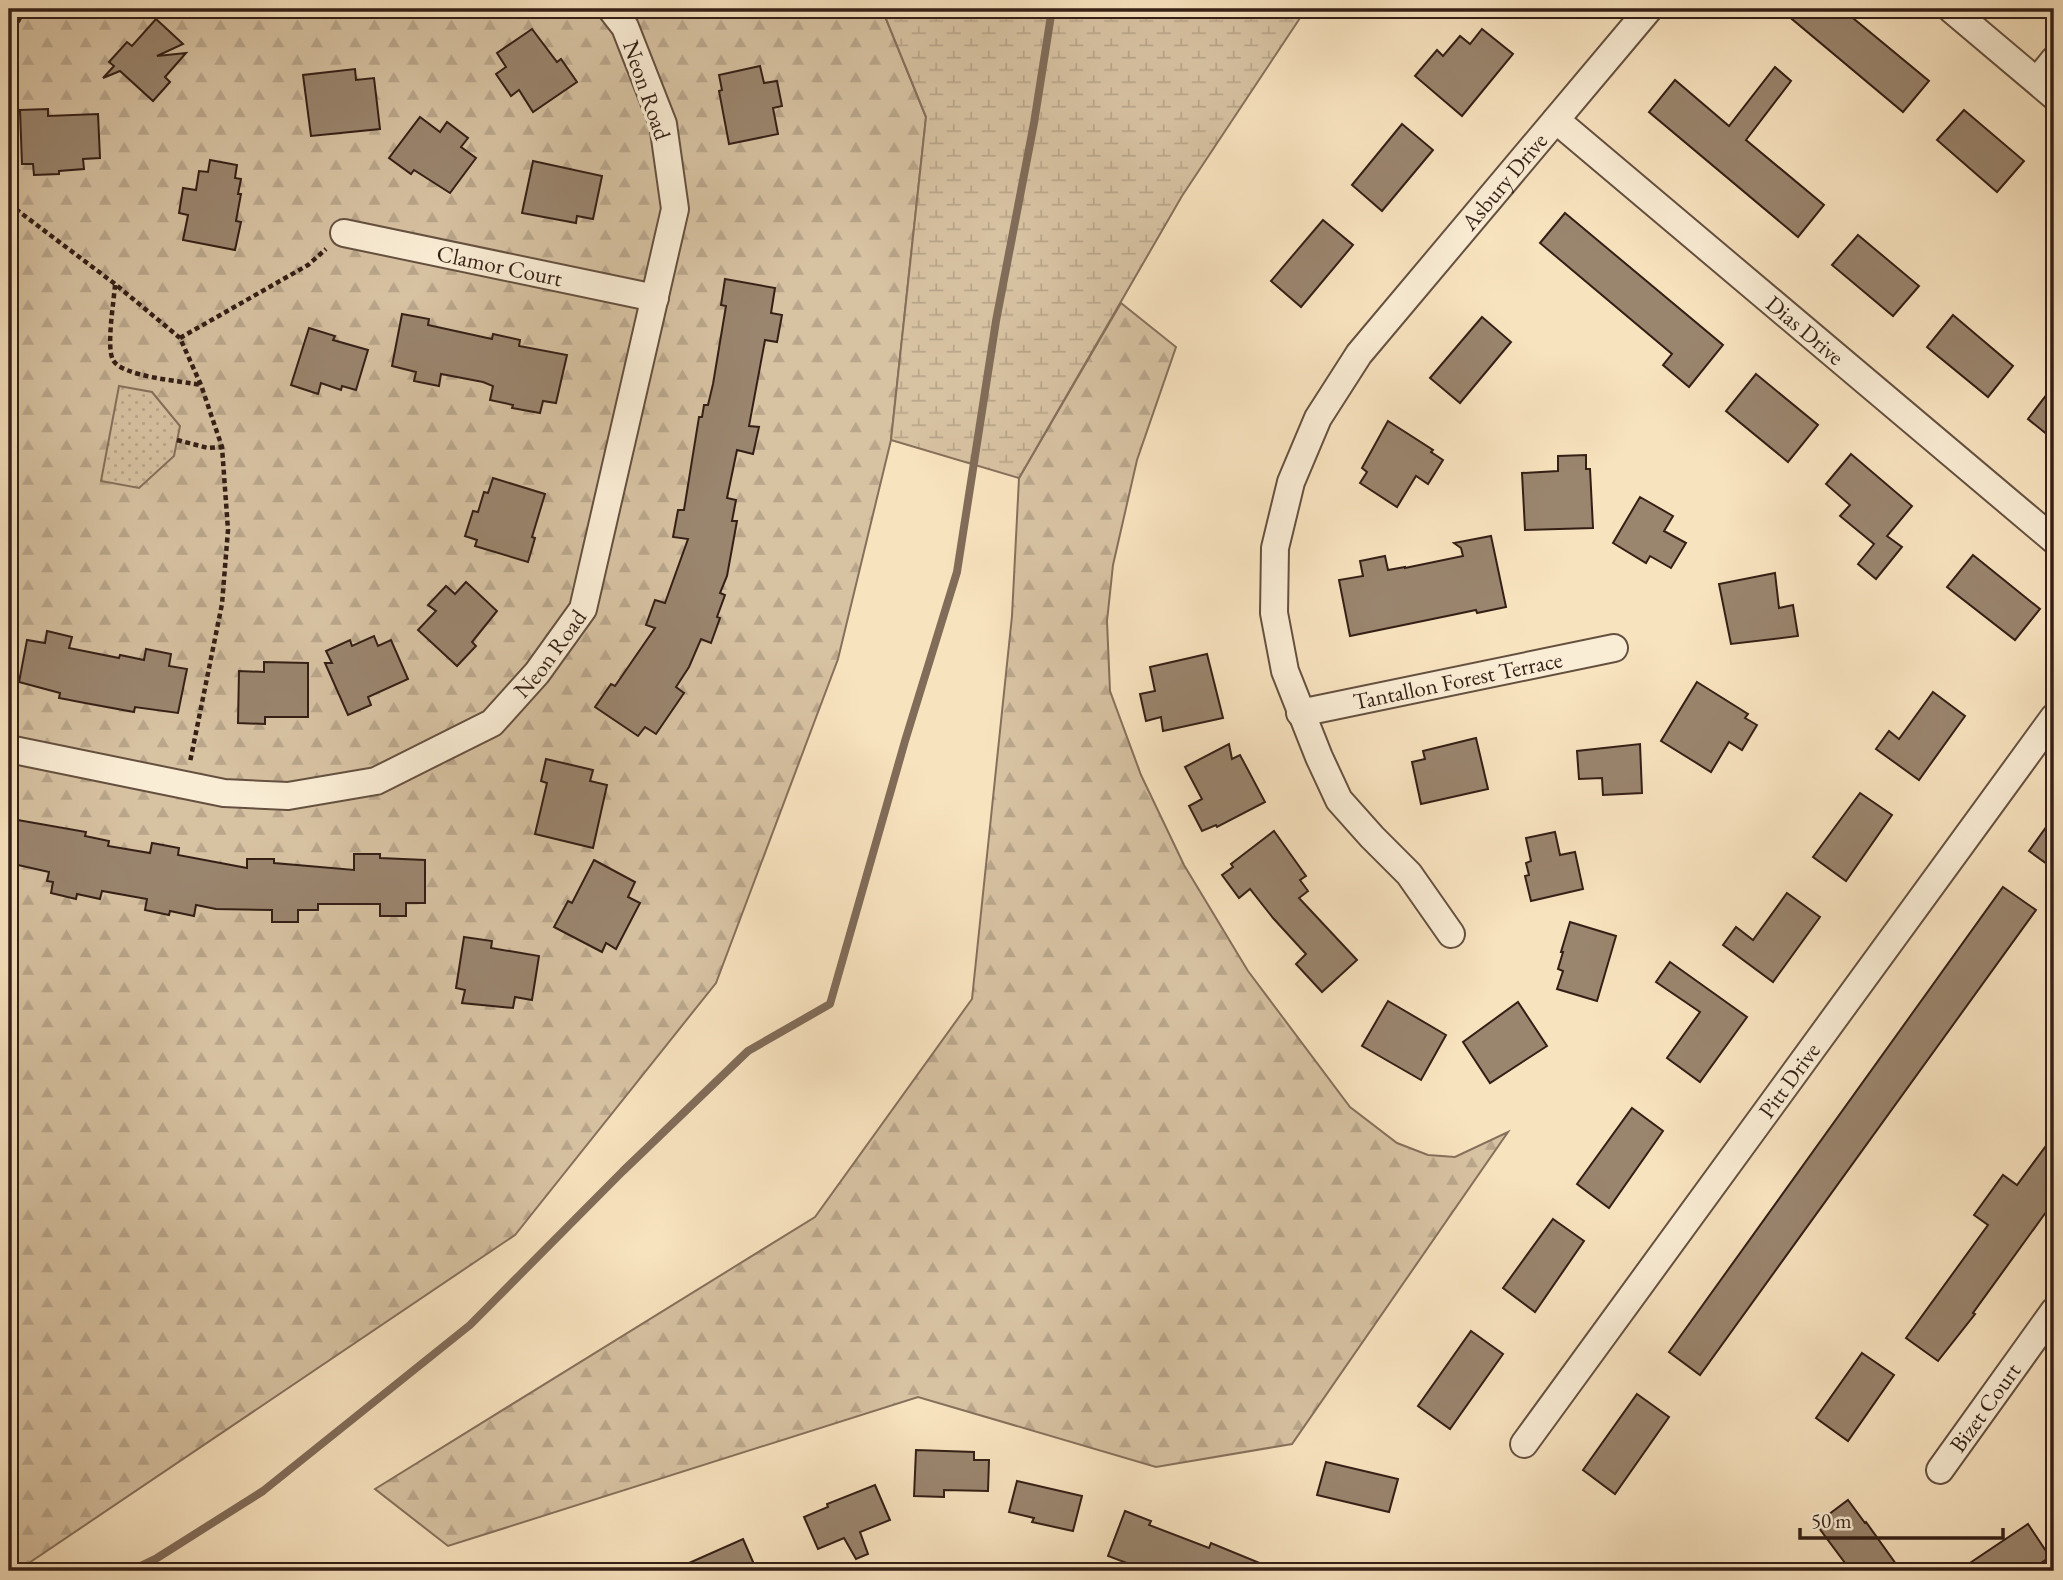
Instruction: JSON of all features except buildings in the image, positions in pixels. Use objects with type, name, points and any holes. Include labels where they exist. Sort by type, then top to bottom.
[{"type":"street","name":"Neon Road","points":[[9,749],[224,793],[288,796],[376,781],[492,723],[537,673],[583,609],[675,209],[663,124],[625,27],[611,9]]},
{"type":"street","name":"Asbury Drive","points":[[1451,934],[1409,874],[1339,800],[1300,713],[1285,671],[1274,613],[1275,548],[1291,482],[1318,418],[1359,354],[1649,9]]},
{"type":"street","points":[[1951,9],[2046,88],[2054,61]]},
{"type":"street","name":"Dias Drive","points":[[1556,120],[2054,540]]},
{"type":"street","name":"Clamor Court","points":[[344,233],[655,298]]},
{"type":"street","name":"Tantallon Forest Terrace","points":[[1300,713],[1614,648]]},
{"type":"street","name":"Pitt Drive","points":[[1524,1444],[2054,717]]},
{"type":"street","name":"Bizet Court","points":[[1940,1470],[2054,1311]]},
{"type":"path","points":[[9,37],[25,9]]},
{"type":"path","points":[[9,204],[115,284],[180,338],[201,385],[222,447],[228,530],[222,604],[186,785]]},
{"type":"path","points":[[180,338],[308,265],[344,233]]},
{"type":"path","points":[[115,284],[110,334],[112,359],[120,367],[134,373],[201,385]]},
{"type":"path","points":[[177,440],[208,447],[222,447]]},
{"type":"green space","points":[[9,9],[882,9],[926,117],[891,440],[838,659],[716,983],[515,1235],[17,1571],[9,1571]]},
{"type":"green space","points":[[882,9],[1306,9],[1182,196],[1019,478],[891,440],[926,117]]},
{"type":"green space","points":[[1121,303],[1176,347],[1137,460],[1113,565],[1107,621],[1110,691],[1141,775],[1184,865],[1248,971],[1350,1107],[1397,1143],[1428,1155],[1455,1157],[1508,1132],[1292,1444],[1156,1467],[918,1397],[448,1546],[375,1489],[815,1217],[972,999],[1012,616],[1019,478]]},
{"type":"green space","points":[[119,386],[152,392],[180,426],[174,456],[139,488],[101,481]]},
{"type":"waterway","points":[[130,1571],[157,1558],[263,1491],[470,1325],[623,1171],[748,1051],[830,1004],[905,741],[957,572],[996,321],[1034,123],[1052,9]]}]
